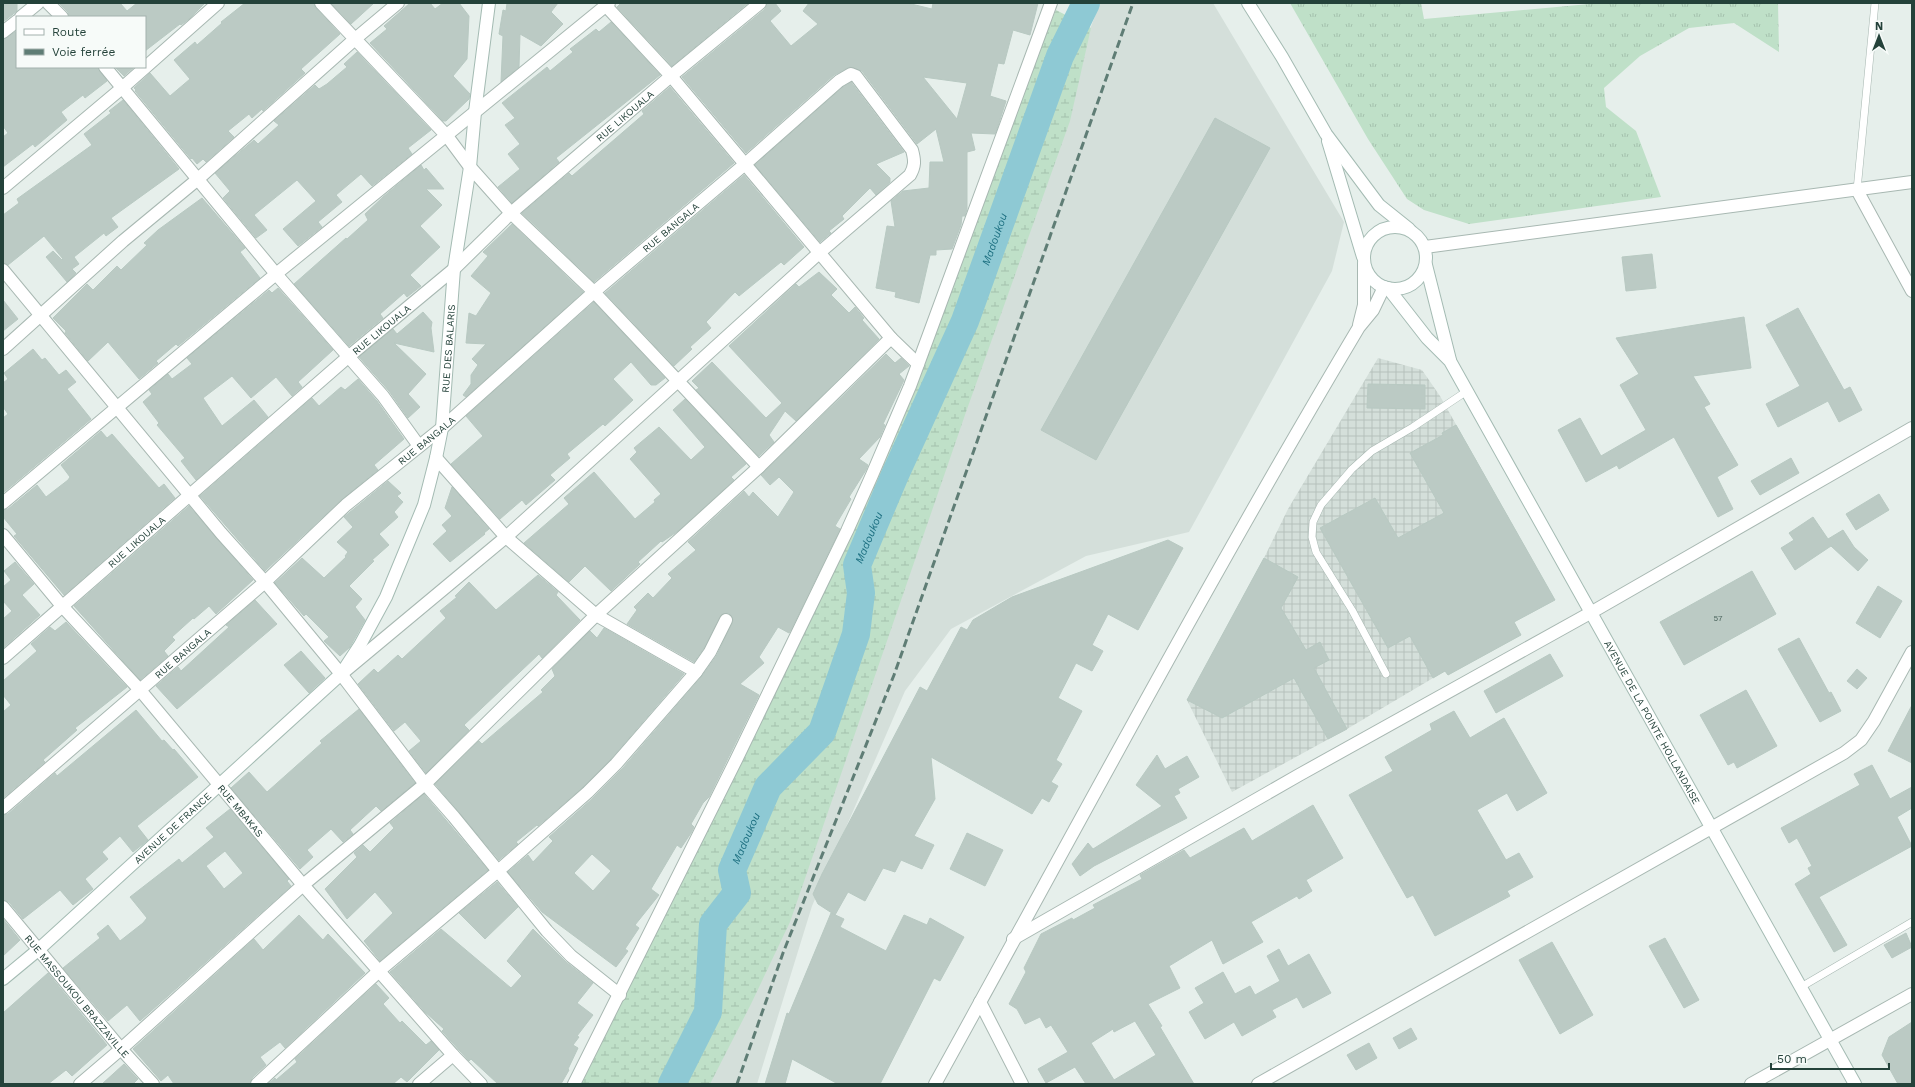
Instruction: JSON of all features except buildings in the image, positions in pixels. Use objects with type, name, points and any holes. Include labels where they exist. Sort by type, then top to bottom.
[{"type":"street","points":[[22,16],[38,3]]},
{"type":"street","points":[[48,3],[61,16]]},
{"type":"street","points":[[146,67],[218,3]]},
{"type":"street","points":[[321,3],[447,136],[470,167],[511,213],[594,292],[759,467]]},
{"type":"street","points":[[3,349],[123,241],[198,179],[355,39],[398,3]]},
{"type":"street","name":"RUE DES BALARIS","points":[[341,674],[360,645],[386,597],[424,505],[436,458],[442,428],[454,269],[470,167],[475,112],[489,3]]},
{"type":"street","name":"RUE LIKOUALA","points":[[3,658],[348,357],[454,269],[511,213],[671,76],[760,3]]},
{"type":"street","points":[[574,1084],[620,995],[847,532],[918,364],[1051,3]]},
{"type":"street","points":[[1248,3],[1282,57],[1326,134],[1379,205],[1418,236],[1424,247],[1426,265],[1450,361]]},
{"type":"street","points":[[3,503],[117,409],[276,274],[607,4],[671,76],[744,165],[891,338],[918,364]]},
{"type":"street","points":[[3,32],[16,21]]},
{"type":"street","points":[[106,68],[276,274],[383,396],[419,446]]},
{"type":"street","points":[[3,188],[145,68]]},
{"type":"street","name":"RUE BANGALA","points":[[3,808],[265,582],[346,505],[442,428],[594,292],[744,165],[839,81],[852,74],[861,81],[912,150],[915,159],[915,167],[910,175],[819,253]]},
{"type":"street","points":[[1326,134],[1367,273],[1374,282],[1386,288],[1400,289],[1412,284],[1421,276],[1426,265]]},
{"type":"street","points":[[1424,247],[1912,182]]},
{"type":"street","points":[[1857,190],[1912,291]]},
{"type":"street","points":[[1359,327],[1364,305],[1364,260],[1366,246],[1371,238],[1379,231],[1393,227],[1408,229]]},
{"type":"street","points":[[341,674],[506,537],[819,253]]},
{"type":"street","points":[[3,270],[117,409],[191,495],[221,533],[265,582],[341,674],[425,784],[547,931],[571,956],[620,995]]},
{"type":"street","points":[[935,1084],[1013,939],[1266,485],[1359,327],[1373,310],[1386,288]]},
{"type":"street","points":[[1386,288],[1427,338],[1450,361]]},
{"type":"street","points":[[80,1084],[303,885],[425,784],[596,615],[759,467],[891,338]]},
{"type":"street","name":"AVENUE DE LA POINTE HOLLANDAISE","points":[[1450,361],[1592,612],[1855,1084]]},
{"type":"street","points":[[1013,939],[1299,774],[1592,612],[1912,428]]},
{"type":"street","points":[[436,458],[506,537],[596,615],[696,672]]},
{"type":"street","name":"RUE MBAKAS","points":[[3,535],[62,606],[140,690],[303,885],[453,1055],[481,1084]]},
{"type":"street","points":[[257,1084],[380,971],[588,792],[616,764],[696,672],[710,652],[726,620]]},
{"type":"street","points":[[1258,1084],[1712,829],[1844,753],[1861,740],[1874,721],[1912,652]]},
{"type":"street","name":"AVENUE DE FRANCE","points":[[3,979],[38,950],[341,674]]},
{"type":"street","name":"RUE MASSOUKOU BRAZZAVILLE","points":[[3,907],[121,1049],[153,1084]]},
{"type":"street","points":[[1751,1084],[1912,994]]},
{"type":"street","points":[[980,1002],[1022,1084]]},
{"type":"street","points":[[419,1084],[453,1055]]},
{"type":"lane","points":[[1857,190],[1875,3]]},
{"type":"lane","points":[[1386,674],[1352,610],[1316,552],[1312,537],[1313,522],[1321,505],[1352,469],[1372,451],[1413,427],[1467,391]]},
{"type":"lane","points":[[1800,987],[1912,922]]},
{"type":"shaded area","points":[[1100,3],[1213,3],[1344,222],[1332,271],[1189,532],[1086,556],[951,629],[905,691],[812,906],[757,1084],[688,1084]]},
{"type":"shaded area","points":[[1378,358],[1422,370],[1440,396],[1555,600],[1514,622],[1521,635],[1448,675],[1445,671],[1347,729],[1232,792],[1187,700],[1264,558],[1288,509]]},
{"type":"green space","points":[[1290,3],[1421,3],[1424,19],[1600,3],[1778,3],[1779,52],[1734,23],[1689,28],[1640,56],[1604,88],[1606,107],[1636,131],[1661,197],[1469,224],[1424,210],[1407,199],[1368,139]]},
{"type":"green space","points":[[1056,10],[1091,28],[1070,121],[966,412],[790,922],[751,1004],[710,1084],[574,1084],[872,475],[1002,139]]},
{"type":"waterway","name":"Madoukou","points":[[672,1084],[708,1012],[713,924],[737,893],[732,870],[768,787],[822,732],[856,634],[861,593],[857,565],[894,477],[965,321],[1060,56],[1086,3]]},
{"type":"railway","points":[[737,1084],[783,953],[894,675],[1133,3]]}]
